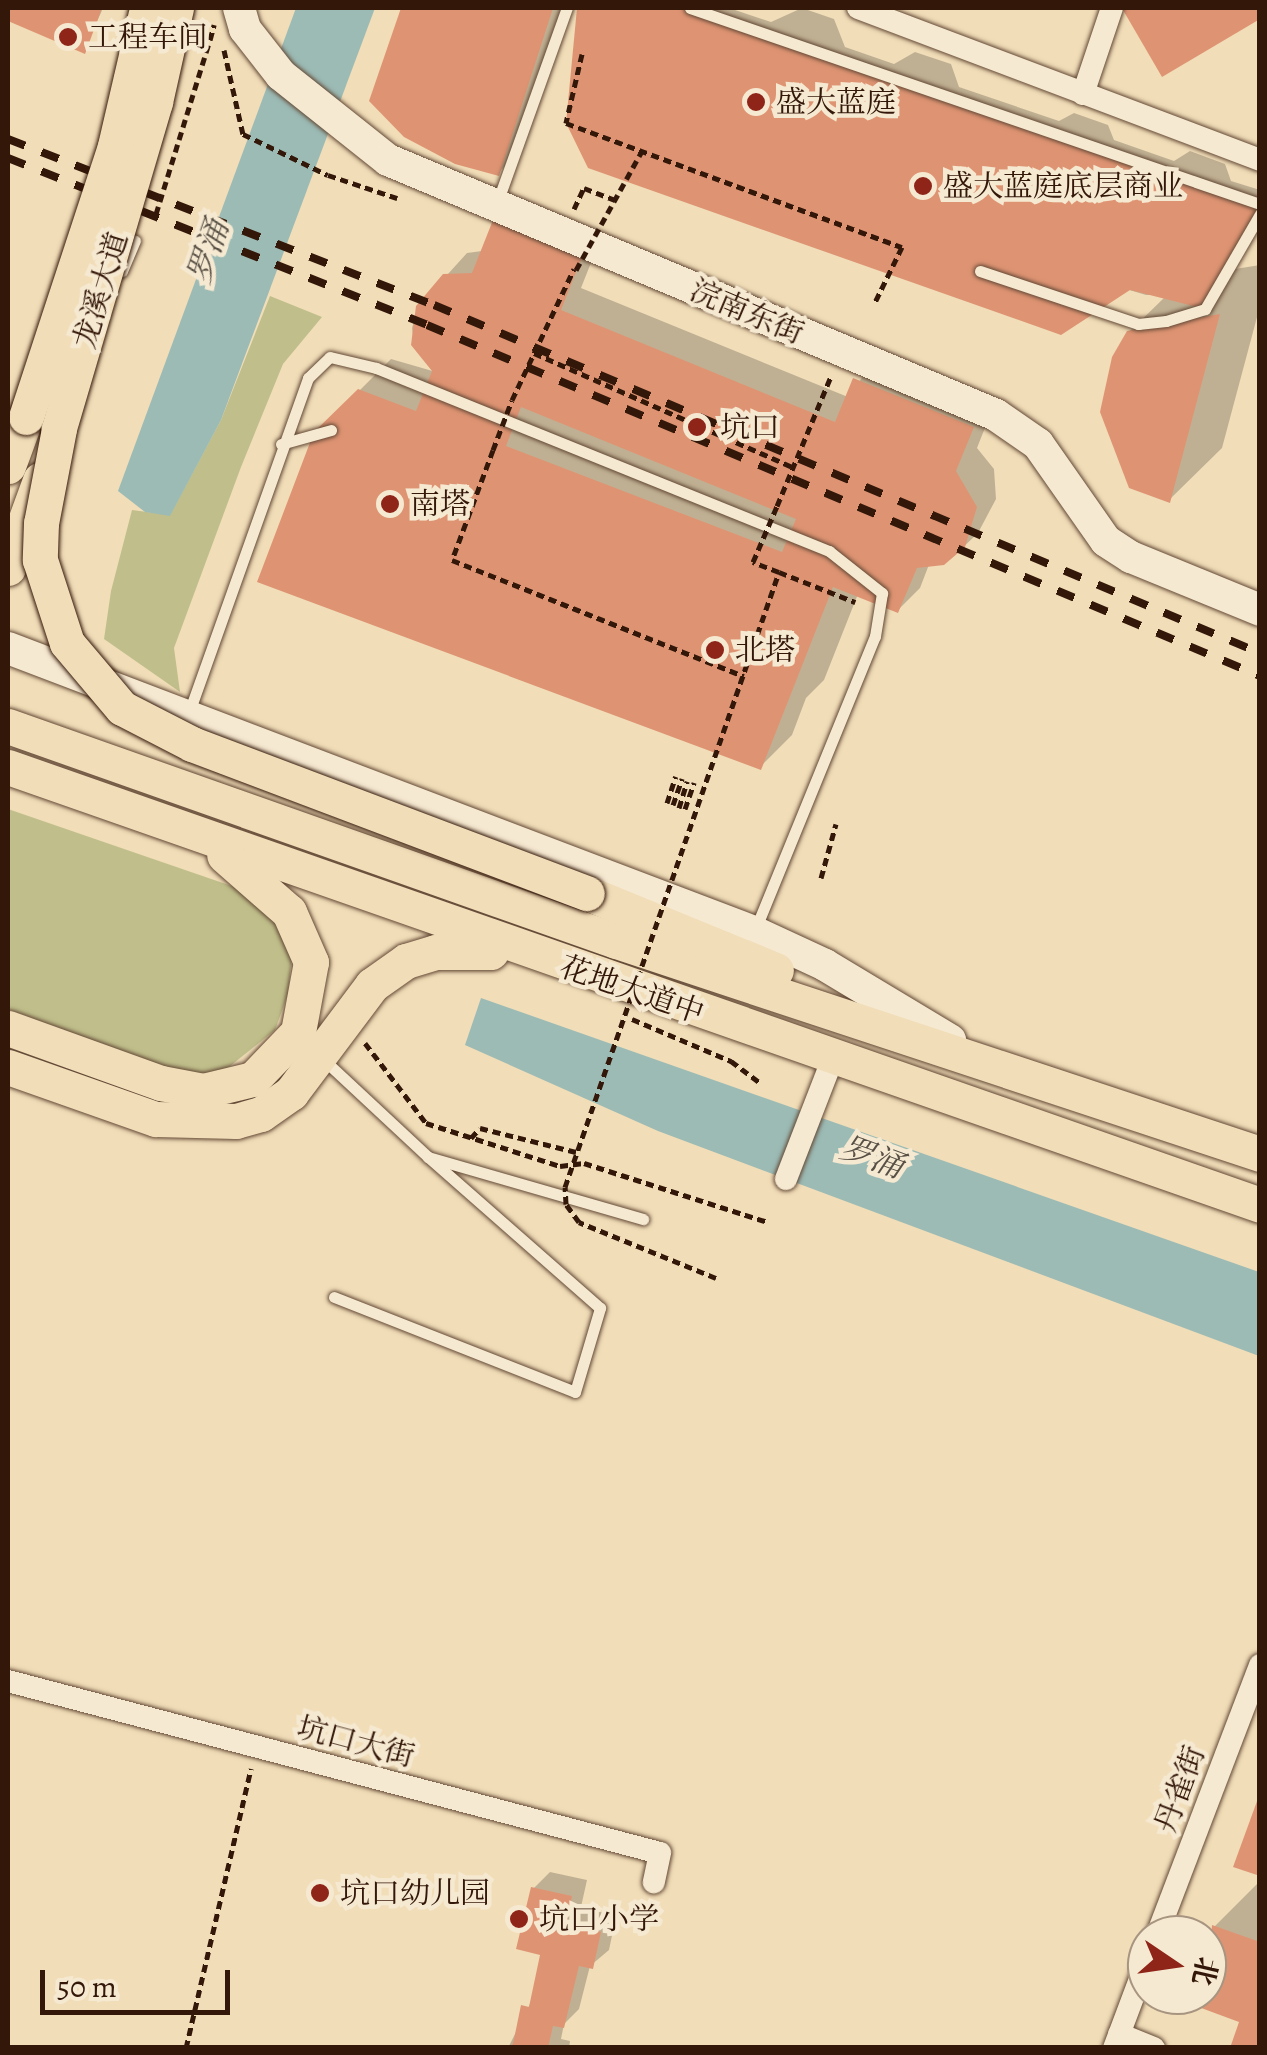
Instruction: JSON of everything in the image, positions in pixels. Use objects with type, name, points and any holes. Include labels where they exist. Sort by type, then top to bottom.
[{"type":"main road","name":"龙溪大道","points":[[8,568],[147,8]]},
{"type":"main road","name":"龙溪大道","points":[[8,466],[43,423],[156,102],[176,8]]},
{"type":"main road","points":[[8,452],[43,423]]},
{"type":"main road","points":[[43,423],[40,560],[67,643],[122,708],[272,775],[586,893],[1037,1075]]},
{"type":"main road","name":"花地大道中","points":[[8,726],[616,941],[1037,1075],[1260,1154]]},
{"type":"main road","name":"花地大道中","points":[[8,768],[532,956],[1260,1205]]},
{"type":"main road","points":[[8,1028],[160,1083],[203,1091],[252,1078],[285,1050],[306,1012],[311,962],[289,912],[242,867],[182,828]]},
{"type":"main road","points":[[8,1066],[135,1114],[202,1125],[274,1107],[350,1023],[372,985],[406,961],[464,949],[532,956]]},
{"type":"street","points":[[858,8],[1260,160]]},
{"type":"street","points":[[1083,94],[1112,8]]},
{"type":"street","name":"浣南东街","points":[[230,13],[260,50],[355,136],[388,160],[996,416],[1038,444],[1106,540],[1131,557],[1260,610]]},
{"type":"street","points":[[8,648],[754,932],[825,965],[950,1040]]},
{"type":"street","points":[[786,1180],[833,1058]]},
{"type":"street","name":"丹雀街","points":[[1165,1915],[1260,1665]]},
{"type":"street","name":"坑口大街","points":[[8,1681],[660,1853],[654,1882]]},
{"type":"street","points":[[1127,2012],[1116,2041],[1154,2048]]},
{"type":"lane","points":[[496,207],[566,8]]},
{"type":"lane","points":[[690,8],[1260,204]]},
{"type":"lane","points":[[980,272],[1138,324],[1166,321],[1205,309],[1260,214]]},
{"type":"lane","points":[[8,531],[135,241]]},
{"type":"lane","points":[[188,716],[281,444],[308,378],[330,357],[346,360],[829,551],[882,594],[875,636],[754,932]]},
{"type":"lane","points":[[281,444],[331,430]]},
{"type":"lane","points":[[285,1050],[320,1056],[600,1308],[576,1392],[334,1296]]},
{"type":"lane","points":[[428,1156],[643,1218]]},
{"type":"path","points":[[230,13],[230,100],[243,134],[328,176],[413,204]]},
{"type":"path","points":[[582,54],[566,123],[902,247],[876,302]]},
{"type":"path","points":[[642,151],[555,308],[512,400],[452,560],[744,676]]},
{"type":"path","points":[[562,234],[584,188],[615,200]]},
{"type":"path","points":[[534,354],[793,467]]},
{"type":"path","points":[[832,373],[754,562],[855,602]]},
{"type":"path","points":[[716,1278],[579,1222],[566,1204],[565,1187],[778,572]]},
{"type":"path","points":[[676,806],[685,780],[676,806]]},
{"type":"path","points":[[821,878],[836,824]]},
{"type":"path","points":[[624,1016],[731,1061],[761,1084]]},
{"type":"path","points":[[350,1023],[426,1123],[560,1166],[584,1163],[768,1222]]},
{"type":"path","points":[[471,1138],[480,1128],[576,1152]]},
{"type":"path","points":[[186,2048],[256,1746]]},
{"type":"shaded area","points":[[270,296],[322,317],[283,364],[241,467],[174,648],[180,692],[104,639],[111,591],[132,510],[170,515],[221,420]]},
{"type":"shaded area","points":[[8,809],[249,892],[274,916],[292,953],[288,994],[275,1030],[219,1075],[183,1074],[8,1009]]},
{"type":"water","name":"罗涌","points":[[296,8],[375,8],[221,420],[170,516],[145,512],[118,491]]},
{"type":"water","name":"罗涌","points":[[481,998],[1259,1272],[1259,1356],[658,1131],[465,1045]]},
{"type":"building","name":"工程车间","points":[[8,8],[102,8],[85,54],[8,21]]},
{"type":"building","points":[[401,8],[553,8],[499,176],[455,164],[404,137],[369,101]]},
{"type":"building","name":"盛大蓝庭底层商业","points":[[577,8],[690,8],[1260,204],[1260,214],[1205,309],[1130,290],[1061,335],[588,168],[566,123]]},
{"type":"building","points":[[1260,8],[1260,19],[1162,77],[1123,10]]},
{"type":"building","points":[[493,220],[582,257],[561,310],[835,422],[853,378],[974,427],[956,471],[977,507],[965,547],[944,565],[917,568],[898,613],[833,587],[761,770],[257,582],[314,432],[358,389],[416,411],[432,371],[411,345],[416,306],[443,274],[472,273]],"holes":[[[521,407],[796,519],[782,552],[506,446]]]},
{"type":"building","points":[[1220,314],[1170,503],[1129,488],[1100,412],[1112,357],[1127,331]]},
{"type":"building","points":[[1260,1793],[1260,1876],[1233,1867]]},
{"type":"building","points":[[531,1887],[572,1896],[567,1923],[601,1932],[593,1969],[579,1966],[564,2028],[553,2026],[548,2048],[506,2048],[513,2044],[521,2005],[529,2007],[540,1955],[516,1949]]},
{"type":"building","points":[[1227,1930],[1260,1942],[1260,2048],[1230,2048],[1239,2022],[1220,2015],[1227,2015]]},
{"type":"railway","points":[[8,139],[434,305],[1260,653]]},
{"type":"railway","points":[[8,158],[427,325],[1260,676]]},
{"type":"place","name":"工程车间","points":[[68,37]]},
{"type":"place","name":"盛大蓝庭","points":[[756,102]]},
{"type":"place","name":"盛大蓝庭底层商业","points":[[923,186]]},
{"type":"place","name":"坑口","points":[[697,427]]},
{"type":"place","name":"南塔","points":[[390,504]]},
{"type":"place","name":"北塔","points":[[715,650]]},
{"type":"place","name":"坑口幼儿园","points":[[320,1893]]},
{"type":"place","name":"坑口小学","points":[[519,1919]]}]
